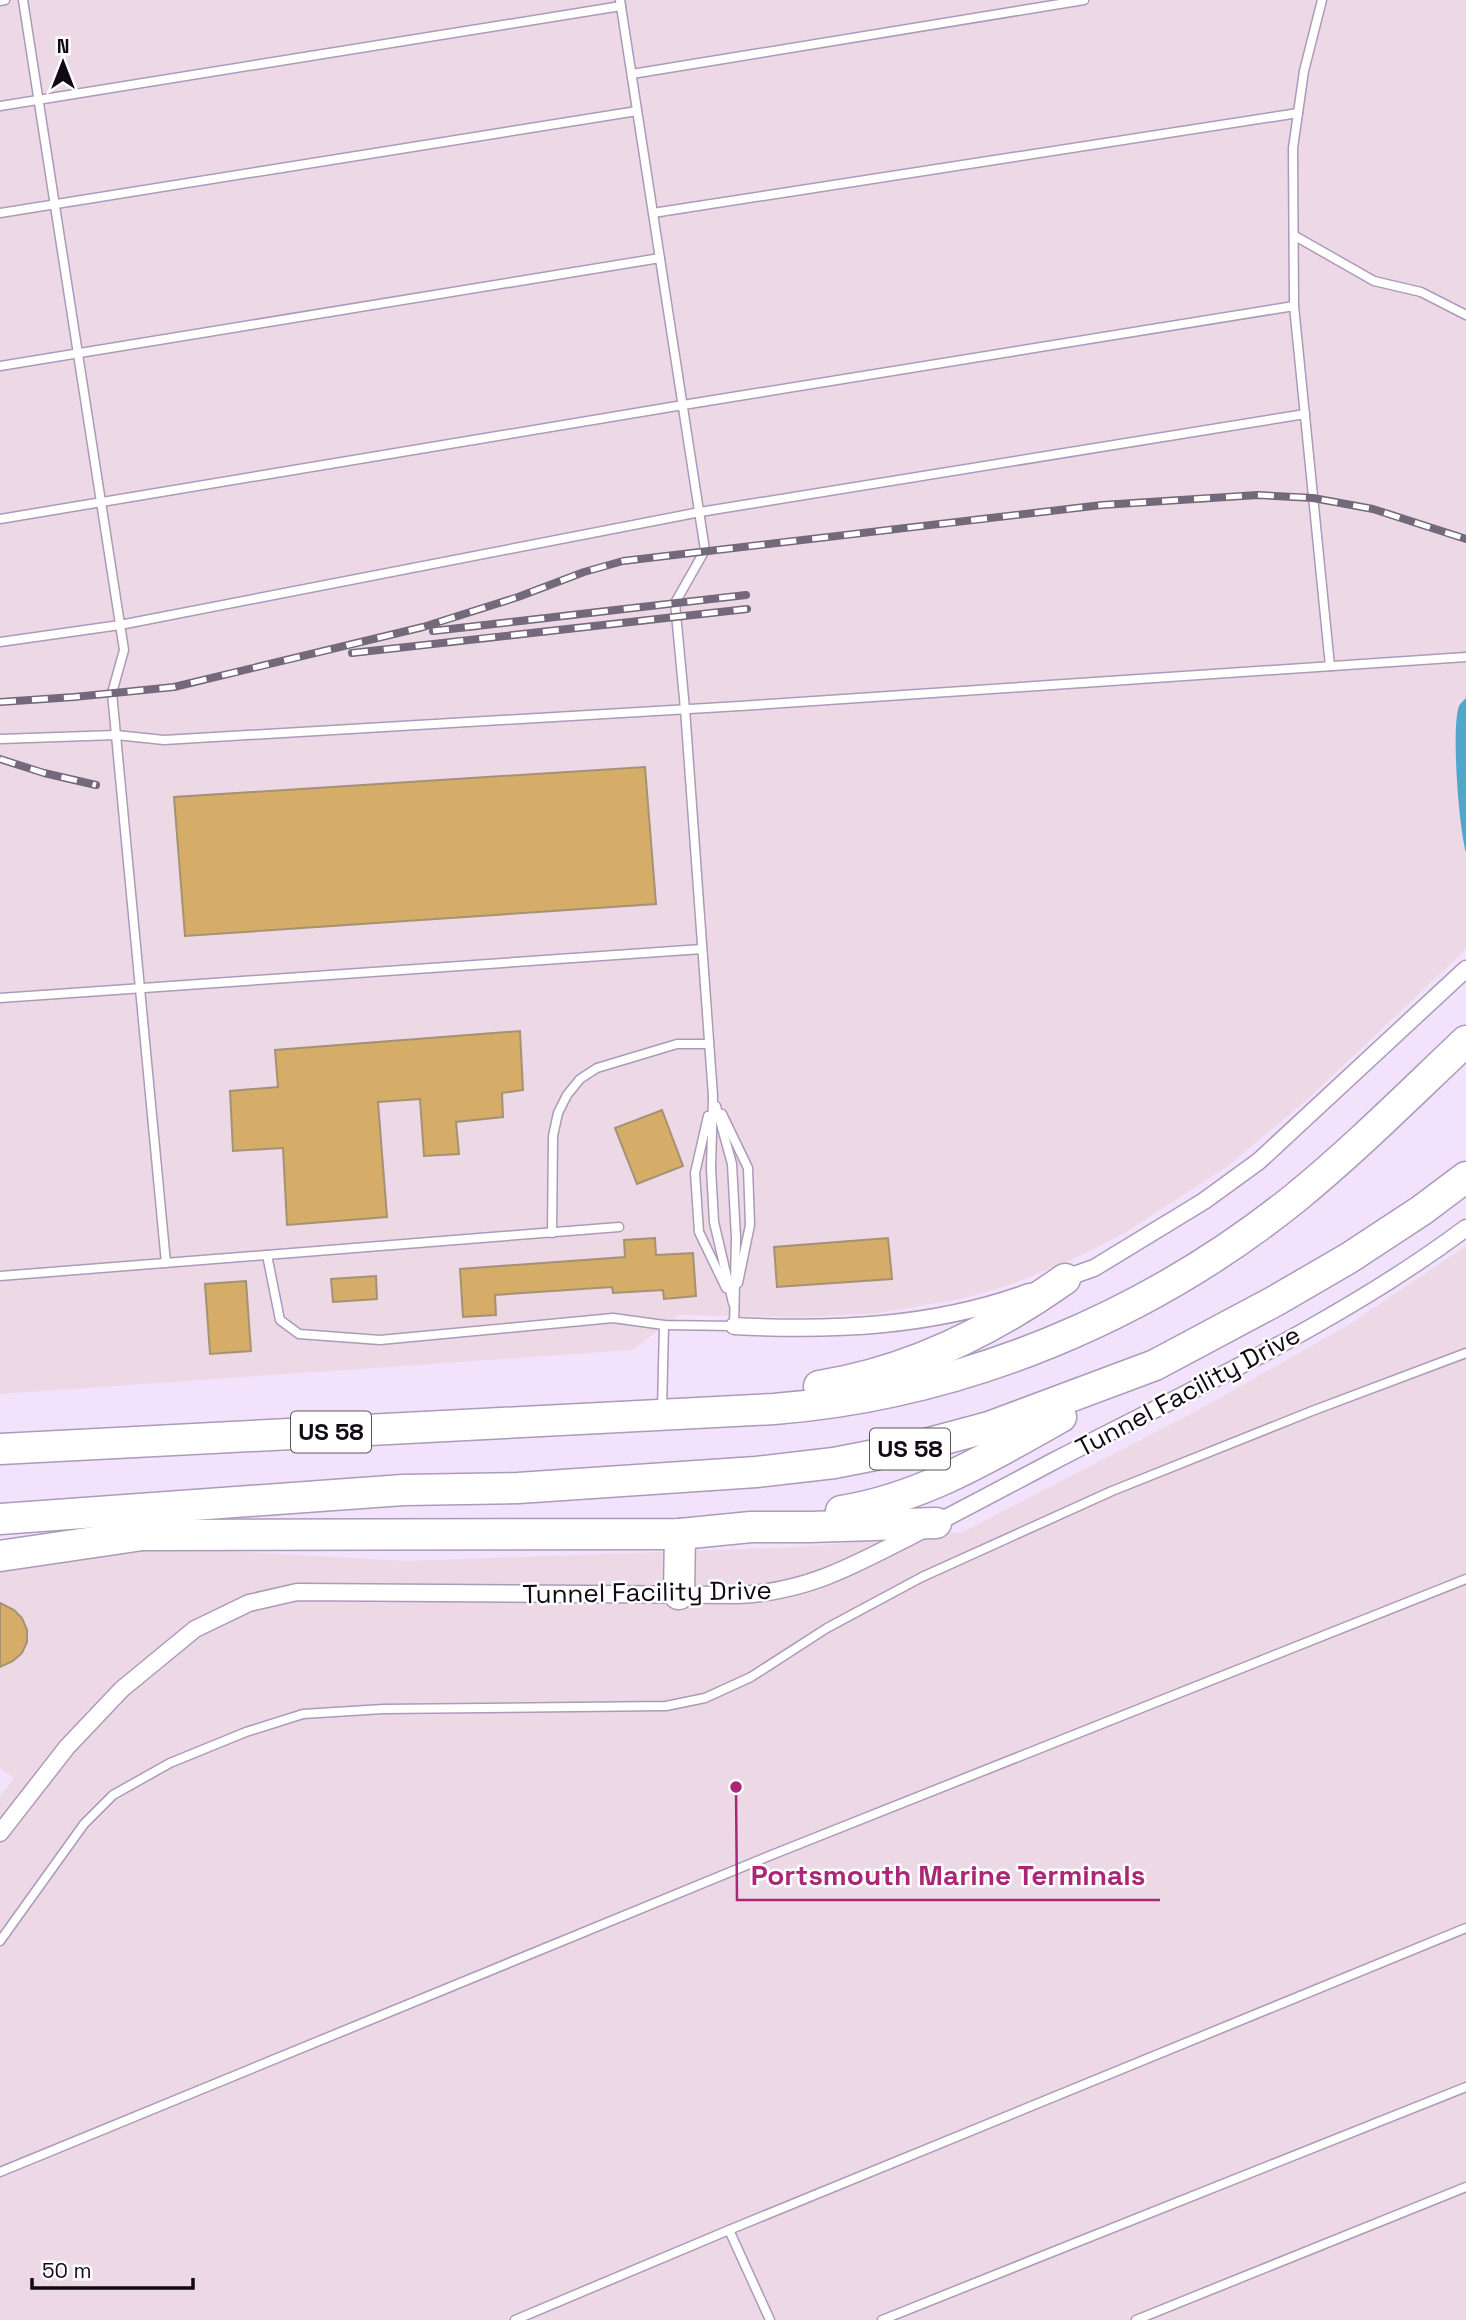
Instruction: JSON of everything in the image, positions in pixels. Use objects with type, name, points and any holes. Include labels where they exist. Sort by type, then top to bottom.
[{"type":"highway","name":"US 58","points":[[0,1449],[810,1406],[889,1393],[930,1383],[1005,1360],[1114,1313],[1219,1253],[1293,1200],[1466,1041]]},
{"type":"highway","name":"US 58","points":[[0,1556],[233,1520],[517,1488],[782,1470],[873,1457],[989,1427],[1154,1365],[1349,1258],[1466,1177]]},
{"type":"highway","points":[[662,1414],[698,1399],[827,1385],[920,1359],[1028,1306],[1065,1279]]},
{"type":"highway","points":[[146,1535],[680,1534],[751,1527],[870,1506],[908,1494],[996,1453],[1154,1365]]},
{"type":"highway","points":[[0,1518],[403,1490],[517,1488]]},
{"type":"highway","points":[[751,1527],[936,1523]]},
{"type":"highway","points":[[679,1594],[680,1534]]},
{"type":"street","points":[[734,1326],[798,1329],[900,1323],[965,1311],[1094,1268],[1204,1201],[1259,1161],[1466,969]]},
{"type":"street","name":"Tunnel Facility Drive","points":[[0,1833],[66,1747],[122,1689],[195,1629],[249,1603],[297,1592],[758,1594],[805,1586],[852,1566],[936,1523],[1320,1322],[1406,1271],[1466,1228]]},
{"type":"lane","points":[[23,0],[124,650],[112,693],[166,1263]]},
{"type":"lane","points":[[632,74],[1084,0]]},
{"type":"lane","points":[[1322,0],[1304,71],[1293,148],[1294,306],[1330,666]]},
{"type":"lane","points":[[0,106],[621,3],[705,550],[675,603],[713,1096],[711,1168],[714,1222],[733,1303]]},
{"type":"lane","points":[[0,213],[637,111]]},
{"type":"lane","points":[[653,212],[1298,113]]},
{"type":"lane","points":[[1295,236],[1374,281],[1421,292],[1466,315]]},
{"type":"lane","points":[[0,366],[660,258]]},
{"type":"lane","points":[[0,519],[1294,306]]},
{"type":"lane","points":[[0,642],[120,625],[700,512],[1305,414]]},
{"type":"lane","points":[[0,739],[116,735],[164,740],[685,709],[1466,657]]},
{"type":"lane","points":[[0,998],[702,948]]},
{"type":"lane","points":[[552,1233],[553,1136],[558,1113],[567,1095],[580,1079],[597,1068],[677,1044],[709,1044]]},
{"type":"lane","points":[[267,1255],[280,1320],[299,1335],[380,1340],[613,1318],[664,1325],[734,1326],[736,1238],[732,1164],[713,1096]]},
{"type":"lane","points":[[713,1096],[748,1168],[750,1225],[733,1303]]},
{"type":"lane","points":[[713,1096],[695,1172],[699,1232],[733,1303]]},
{"type":"lane","points":[[0,1276],[619,1227]]},
{"type":"lane","points":[[662,1414],[664,1325]]},
{"type":"lane","points":[[0,1941],[84,1824],[113,1795],[170,1763],[246,1732],[303,1714],[383,1709],[666,1706],[705,1698],[751,1677],[839,1621],[960,1559],[1112,1491],[1466,1353]]},
{"type":"lane","points":[[0,2172],[787,1849],[1466,1579]]},
{"type":"lane","points":[[514,2320],[1466,1928]]},
{"type":"lane","points":[[882,2320],[1466,2087]]},
{"type":"lane","points":[[1136,2320],[1466,2187]]},
{"type":"lane","points":[[729,2230],[770,2320]]},
{"type":"shaded area","points":[[0,0],[1466,0],[1466,949],[1310,1097],[1228,1166],[1126,1232],[1071,1260],[1012,1284],[965,1298],[879,1313],[801,1317],[679,1315],[632,1350],[0,1394]]},
{"type":"shaded area","points":[[1466,1246],[1466,2320],[0,2320],[0,1797],[14,1778],[0,1768],[0,1542],[48,1541],[408,1561],[800,1547],[963,1532],[1202,1408],[1350,1324]]},
{"type":"water","points":[[1466,698],[1466,852],[1459,801],[1456,734],[1459,706]]},
{"type":"building","points":[[645,767],[656,904],[185,936],[174,797]]},
{"type":"building","points":[[520,1031],[523,1090],[502,1093],[503,1117],[456,1122],[459,1154],[424,1156],[420,1099],[378,1102],[387,1217],[287,1225],[283,1148],[233,1151],[230,1091],[278,1087],[275,1050]]},
{"type":"building","points":[[662,1110],[683,1166],[637,1184],[615,1128]]},
{"type":"building","points":[[655,1238],[656,1255],[693,1253],[696,1296],[664,1299],[663,1290],[613,1293],[612,1287],[495,1295],[496,1315],[463,1317],[460,1269],[625,1257],[624,1240]]},
{"type":"building","points":[[888,1238],[892,1279],[777,1287],[774,1247]]},
{"type":"building","points":[[376,1276],[377,1299],[333,1302],[331,1279]]},
{"type":"building","points":[[246,1281],[251,1351],[210,1354],[205,1284]]},
{"type":"building","points":[[0,1603],[14,1610],[22,1618],[27,1630],[27,1642],[22,1653],[0,1667]]},
{"type":"railway","points":[[0,702],[174,687],[423,627],[623,561],[1102,505],[1258,495],[1313,498],[1373,509],[1466,539]]},
{"type":"railway","points":[[433,631],[746,595]]},
{"type":"railway","points":[[352,653],[747,609]]},
{"type":"railway","points":[[0,759],[96,785]]},
{"type":"place","name":"Portsmouth Marine Terminals","points":[[736,1787]]}]
